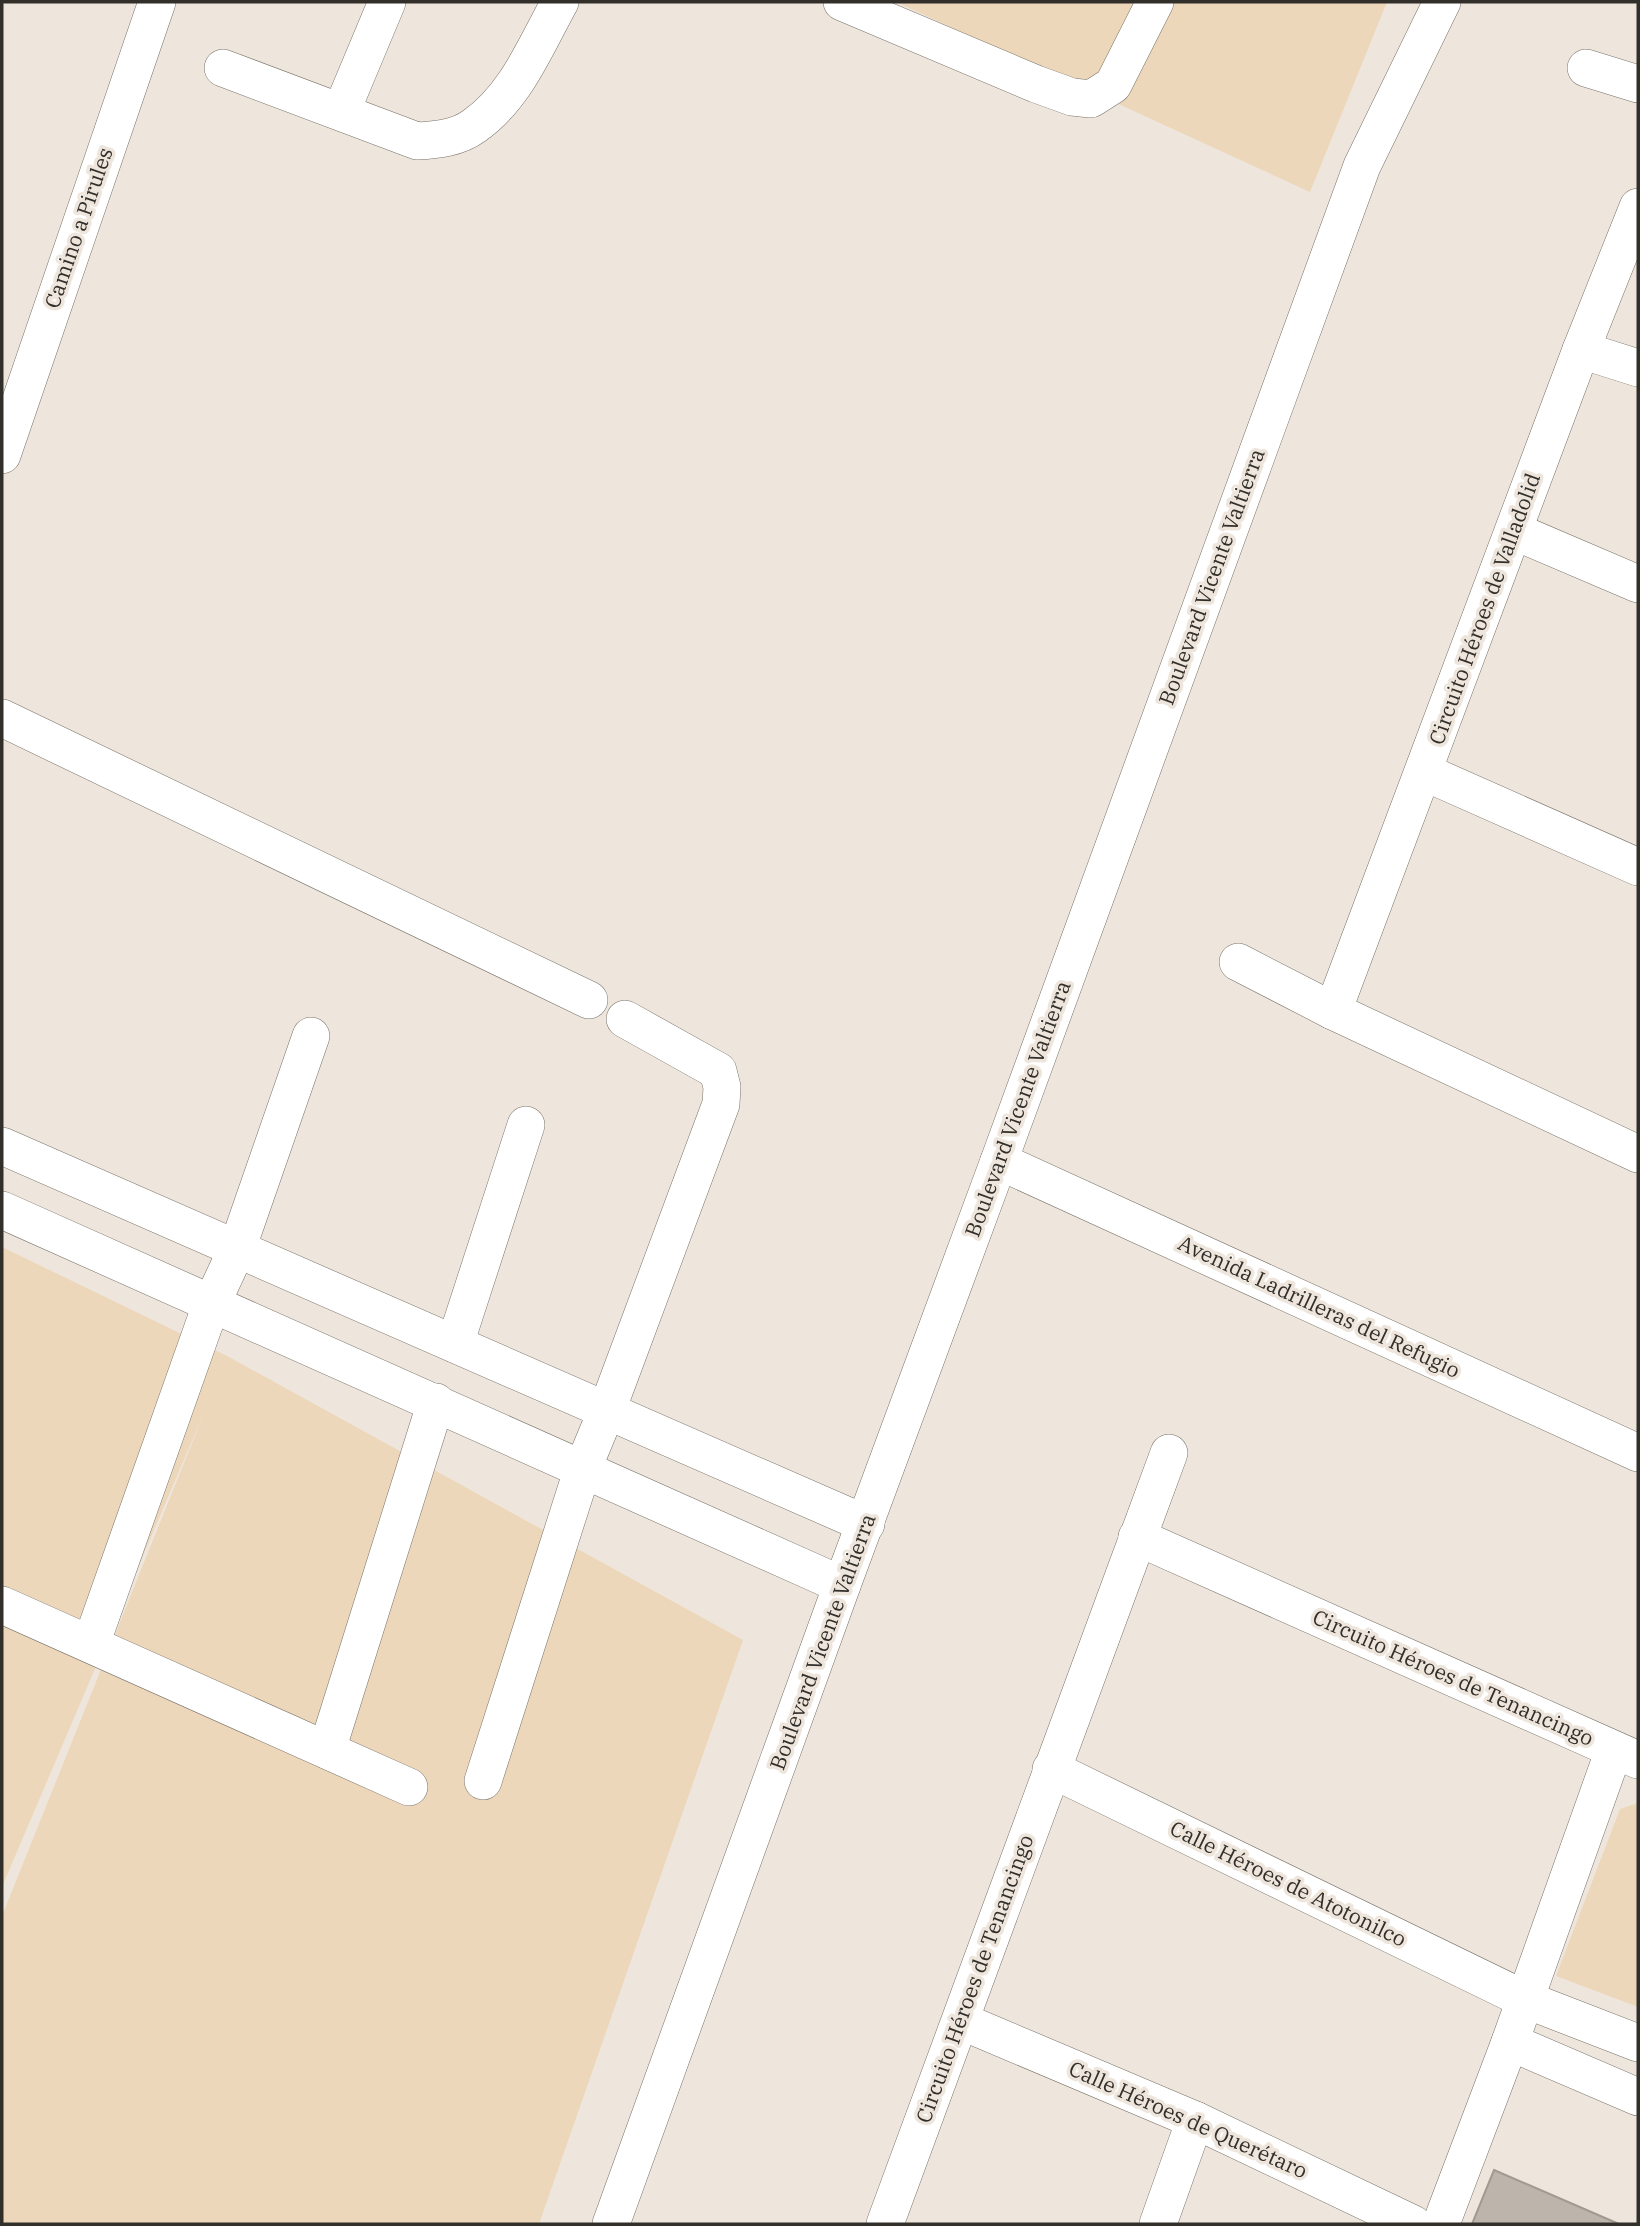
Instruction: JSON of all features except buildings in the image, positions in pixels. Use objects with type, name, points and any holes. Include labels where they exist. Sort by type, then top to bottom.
[{"type":"street","name":"Camino a Pirules","points":[[2,455],[158,2]]},
{"type":"street","points":[[341,112],[387,2]]},
{"type":"street","points":[[223,68],[417,141],[455,135],[474,127],[510,93],[560,2]]},
{"type":"street","points":[[842,2],[1036,84],[1072,97],[1091,99],[1112,85],[1155,2]]},
{"type":"street","name":"Boulevard Vicente Valtierra","points":[[611,2224],[1362,166],[1443,2]]},
{"type":"street","points":[[1586,68],[1638,84]]},
{"type":"street","name":"Circuito Héroes de Valladolid","points":[[1333,1011],[1581,350],[1638,207]]},
{"type":"street","points":[[1581,350],[1638,368]]},
{"type":"street","points":[[1514,531],[1638,584]]},
{"type":"street","points":[[2,718],[589,1000]]},
{"type":"street","points":[[1424,772],[1638,867]]},
{"type":"street","points":[[1238,962],[1333,1011],[1638,1154]]},
{"type":"street","points":[[484,1781],[583,1468],[721,1104],[722,1087],[718,1071],[625,1019]]},
{"type":"street","points":[[90,1644],[211,1304],[237,1249],[311,1036]]},
{"type":"street","points":[[455,1344],[526,1125]]},
{"type":"street","points":[[2,1146],[866,1524]]},
{"type":"street","name":"Avenida Ladrilleras del Refugio","points":[[999,1161],[1638,1453]]},
{"type":"street","points":[[2,1210],[842,1585]]},
{"type":"street","points":[[327,1751],[436,1402]]},
{"type":"street","name":"Circuito Héroes de Tenancingo","points":[[885,2224],[1169,1453]]},
{"type":"street","name":"Circuito Héroes de Tenancingo","points":[[1137,1537],[1626,1755],[1524,1999],[1441,2224]]},
{"type":"street","points":[[2,1605],[409,1787]]},
{"type":"street","name":"Calle Héroes de Atotonilco","points":[[1051,1769],[1524,1999],[1638,2043]]},
{"type":"street","name":"Calle Héroes de Querétaro","points":[[961,2021],[1195,2120],[1413,2224]]},
{"type":"street","points":[[1510,2042],[1638,2097]]},
{"type":"street","points":[[1158,2224],[1195,2120]]},
{"type":"shaded area","points":[[896,2],[1387,2],[1310,192]]},
{"type":"shaded area","points":[[2,1247],[227,1356],[743,1640],[539,2224],[2,2224],[2,1916],[206,1408],[2,1887]]},
{"type":"shaded area","points":[[1638,1803],[1638,2007],[1556,1976],[1620,1809]]}]
